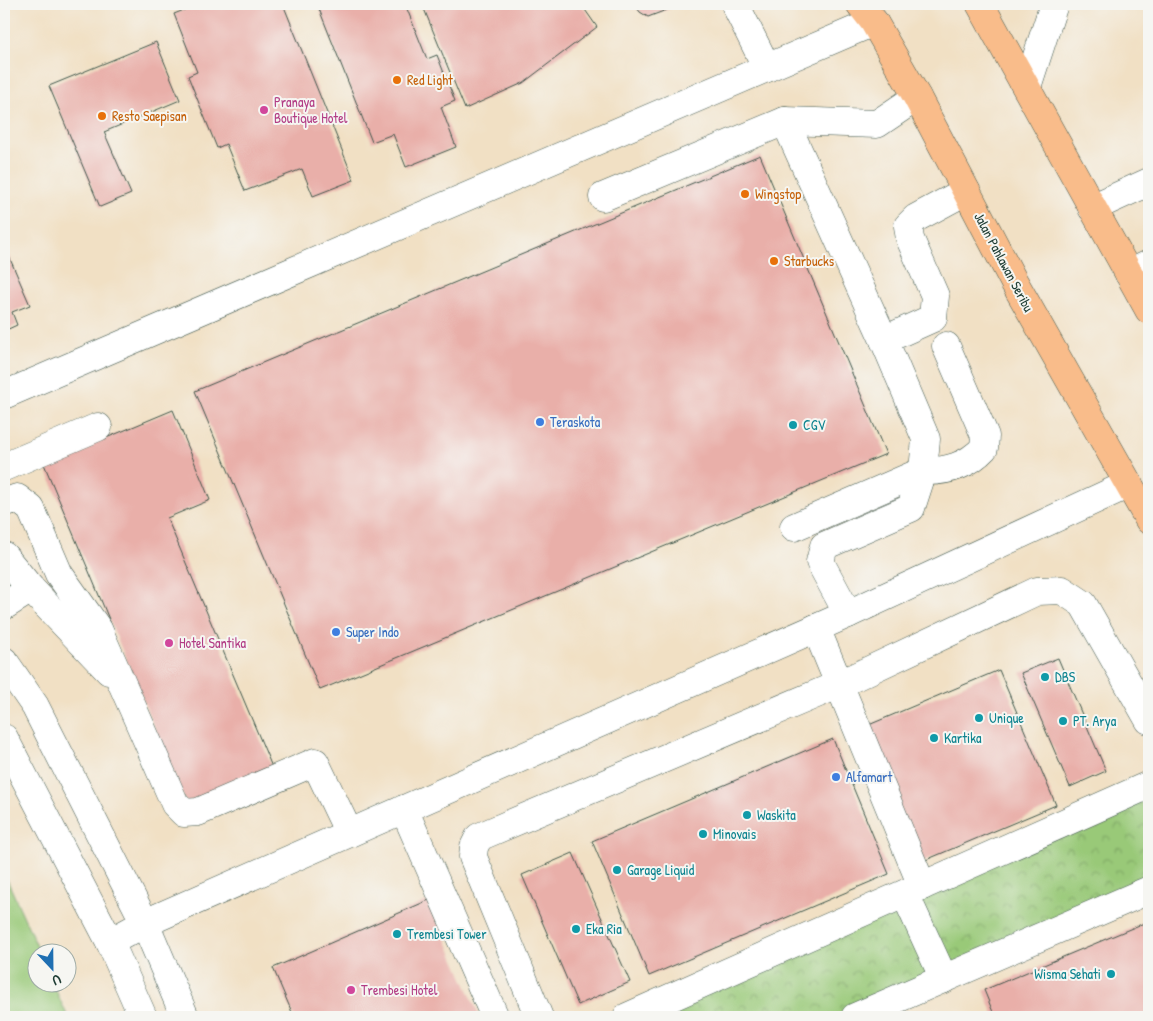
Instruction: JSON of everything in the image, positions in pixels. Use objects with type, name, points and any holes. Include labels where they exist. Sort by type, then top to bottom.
[{"type":"main road","points":[[980,4],[1092,208],[1139,269],[1149,310]]},
{"type":"main road","name":"Jalan Pahlawan Seribu","points":[[867,13],[917,97],[1013,280],[1149,520]]},
{"type":"street","points":[[734,4],[767,68]]},
{"type":"street","points":[[1027,88],[1054,4]]},
{"type":"street","points":[[4,395],[767,68],[867,13]]},
{"type":"street","points":[[603,197],[786,121],[877,124],[917,97]]},
{"type":"street","points":[[786,121],[926,439],[923,471],[912,508],[824,546],[820,562],[848,614]]},
{"type":"street","points":[[1092,208],[1149,182]]},
{"type":"street","points":[[884,340],[933,318],[935,296],[910,239],[908,226],[916,218],[966,191]]},
{"type":"street","points":[[794,527],[923,471],[944,472],[975,457],[984,448],[985,436],[946,346]]},
{"type":"street","points":[[4,467],[98,427]]},
{"type":"street","points":[[110,942],[146,923],[848,614],[1129,484]]},
{"type":"street","points":[[4,503],[17,498],[31,509],[59,574],[98,629],[120,683],[175,804],[184,813],[198,812],[315,762],[349,833]]},
{"type":"street","points":[[4,556],[31,589],[120,683]]},
{"type":"street","points":[[4,606],[31,589]]},
{"type":"street","points":[[539,1017],[474,857],[474,847],[479,836],[840,684],[1037,591],[1062,590],[1083,604],[1149,720]]},
{"type":"street","points":[[816,628],[840,684],[944,979]]},
{"type":"street","points":[[4,661],[35,706],[146,923],[184,1017]]},
{"type":"street","points":[[4,738],[110,942],[143,1017]]},
{"type":"street","points":[[627,1017],[1149,785]]},
{"type":"street","points":[[404,809],[495,1017]]},
{"type":"street","points":[[855,1017],[1149,890]]},
{"type":"green space","points":[[1149,785],[1149,890],[855,1017],[627,1017]]},
{"type":"green space","points":[[4,873],[36,944],[28,944],[28,994],[58,994],[68,1017],[4,1017]]},
{"type":"building","name":"Pranaya Boutique Hotel","points":[[199,4],[283,4],[354,180],[313,196],[302,169],[245,191],[226,144],[217,148],[188,76],[197,72],[174,14]]},
{"type":"building","name":"Red Light","points":[[317,4],[405,4],[427,59],[437,55],[455,101],[441,107],[456,147],[406,167],[393,134],[372,142]]},
{"type":"building","points":[[422,4],[581,4],[597,27],[523,83],[465,109]]},
{"type":"building","points":[[634,4],[682,4],[648,17],[640,12]]},
{"type":"building","name":"Resto Saepisan","points":[[156,42],[180,100],[104,132],[131,194],[100,207],[49,86]]},
{"type":"building","name":"Teraskota","points":[[760,155],[886,454],[320,690],[195,391]]},
{"type":"building","points":[[4,245],[30,305],[12,312],[17,325],[4,331]]},
{"type":"building","name":"Hotel Santika","points":[[173,410],[210,500],[167,518],[272,767],[186,803],[44,464]]},
{"type":"building","points":[[1058,658],[1106,771],[1070,787],[1021,673]]},
{"type":"building","points":[[999,670],[1056,805],[921,862],[864,727]]},
{"type":"building","points":[[833,739],[889,874],[649,976],[592,841]]},
{"type":"building","name":"Eka Ria","points":[[573,853],[630,982],[578,1005],[522,875]]},
{"type":"building","name":"Trembesi Tower","points":[[429,900],[480,1017],[294,1017],[273,968]]},
{"type":"building","points":[[1149,921],[1149,1017],[995,1017],[984,990]]},
{"type":"building","points":[[944,1012],[946,1017],[932,1017]]},
{"type":"place","name":"Red Light","points":[[397,80]]},
{"type":"place","name":"Pranaya Boutique Hotel","points":[[264,110]]},
{"type":"place","name":"Resto Saepisan","points":[[102,116]]},
{"type":"place","name":"Wingstop","points":[[745,194]]},
{"type":"place","name":"Starbucks","points":[[774,261]]},
{"type":"place","name":"Teraskota","points":[[540,422]]},
{"type":"place","name":"CGV","points":[[793,425]]},
{"type":"place","name":"Super Indo","points":[[336,632]]},
{"type":"place","name":"Hotel Santika","points":[[169,643]]},
{"type":"place","name":"DBS","points":[[1045,677]]},
{"type":"place","name":"Unique","points":[[979,718]]},
{"type":"place","name":"PT. Arya","points":[[1063,721]]},
{"type":"place","name":"Kartika","points":[[934,738]]},
{"type":"place","name":"Alfamart","points":[[836,777]]},
{"type":"place","name":"Waskita","points":[[747,815]]},
{"type":"place","name":"Minovais","points":[[703,834]]},
{"type":"place","name":"Garage Liquid","points":[[617,870]]},
{"type":"place","name":"Eka Ria","points":[[576,929]]},
{"type":"place","name":"Trembesi Tower","points":[[397,934]]},
{"type":"place","name":"Wisma Sehati","points":[[1111,974]]},
{"type":"place","name":"Trembesi Hotel","points":[[351,990]]}]
